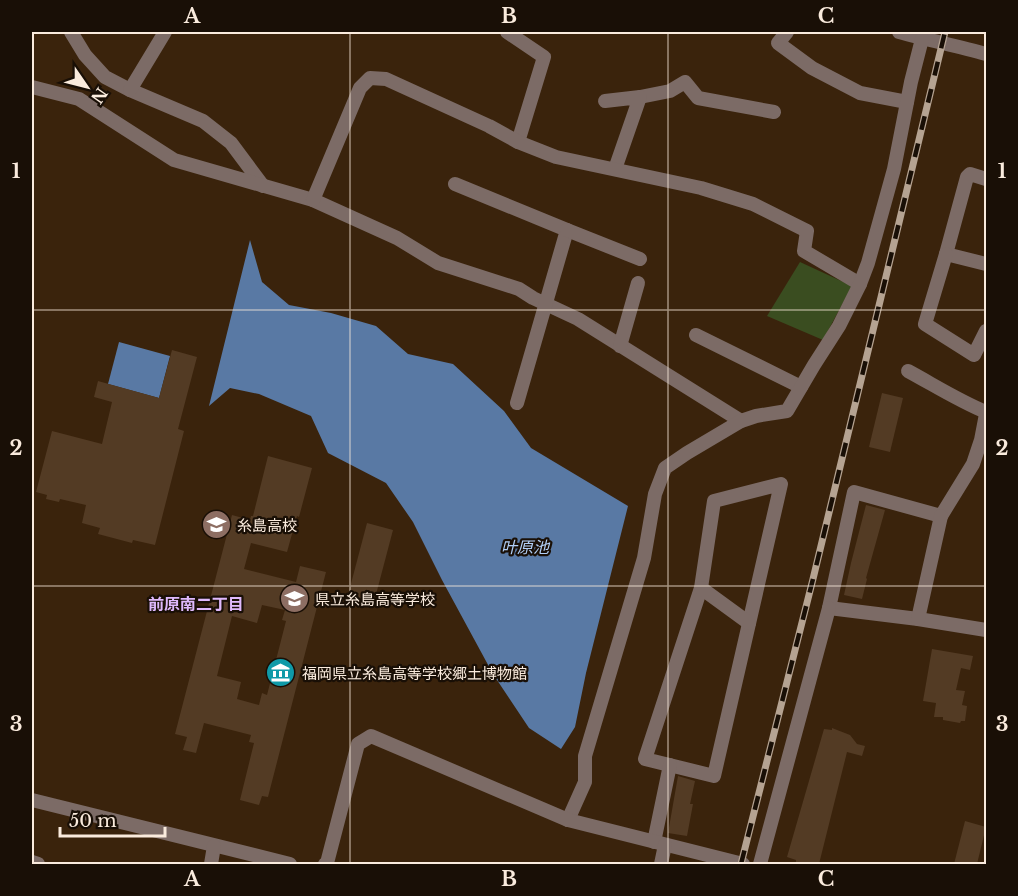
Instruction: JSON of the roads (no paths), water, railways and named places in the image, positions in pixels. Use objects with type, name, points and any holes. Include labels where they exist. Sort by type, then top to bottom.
[{"type":"street","points":[[70,32],[85,55],[105,76],[130,90],[203,121],[231,143],[263,186]]},
{"type":"street","points":[[130,90],[165,32]]},
{"type":"street","points":[[507,32],[544,57],[518,142]]},
{"type":"street","points":[[787,32],[778,44],[812,68],[860,93],[908,102]]},
{"type":"street","points":[[899,32],[987,54]]},
{"type":"street","points":[[568,820],[585,782],[585,756],[644,558],[655,494],[665,468],[741,421],[787,411],[839,326],[868,263],[894,170],[922,39]]},
{"type":"street","points":[[313,201],[360,88],[370,78],[386,80],[489,126],[518,142],[556,157],[701,188],[753,204],[807,231],[804,251],[860,284]]},
{"type":"street","points":[[605,101],[670,91],[685,82],[698,98],[774,112]]},
{"type":"street","points":[[32,87],[79,99],[174,160],[313,201],[397,238],[438,263],[519,289],[578,319],[741,421]]},
{"type":"street","points":[[615,170],[639,97]]},
{"type":"street","points":[[987,179],[970,174],[965,180],[946,254],[924,324],[974,356],[987,331]]},
{"type":"street","points":[[455,184],[640,259]]},
{"type":"street","points":[[517,403],[567,230]]},
{"type":"street","points":[[946,254],[987,264]]},
{"type":"street","points":[[620,346],[638,283]]},
{"type":"street","points":[[696,335],[801,387]]},
{"type":"street","points":[[908,371],[968,405],[987,413],[973,464],[941,516],[918,619]]},
{"type":"street","points":[[781,484],[750,623],[714,776],[645,759],[701,588],[714,501],[781,484]]},
{"type":"street","points":[[760,864],[829,608],[854,492],[941,516]]},
{"type":"street","points":[[701,588],[750,623]]},
{"type":"street","points":[[829,608],[987,630]]},
{"type":"street","points":[[325,864],[358,744],[371,736],[568,820],[743,864]]},
{"type":"street","points":[[661,864],[659,844],[670,765]]},
{"type":"street","points":[[32,800],[290,864]]},
{"type":"street","points":[[211,864],[214,846]]},
{"type":"street","points":[[32,862],[38,864]]},
{"type":"water","name":"叶原池","points":[[250,240],[262,282],[289,305],[331,313],[376,326],[408,354],[453,364],[504,411],[531,448],[628,506],[586,673],[575,727],[561,749],[529,728],[493,674],[413,522],[386,483],[328,453],[311,416],[259,394],[230,388],[209,406]]},
{"type":"water","points":[[119,342],[170,356],[159,398],[108,384]]},
{"type":"railway","points":[[741,864],[813,579],[945,32]]},
{"type":"place","name":"糸島高校","points":[[216,525]]},
{"type":"place","name":"県立糸島高等学校","points":[[294,599]]},
{"type":"place","name":"福岡県立糸島高等学校郷土博物館","points":[[281,673]]},
{"type":"district","name":"前原南二丁目","points":[[196,604]]}]
